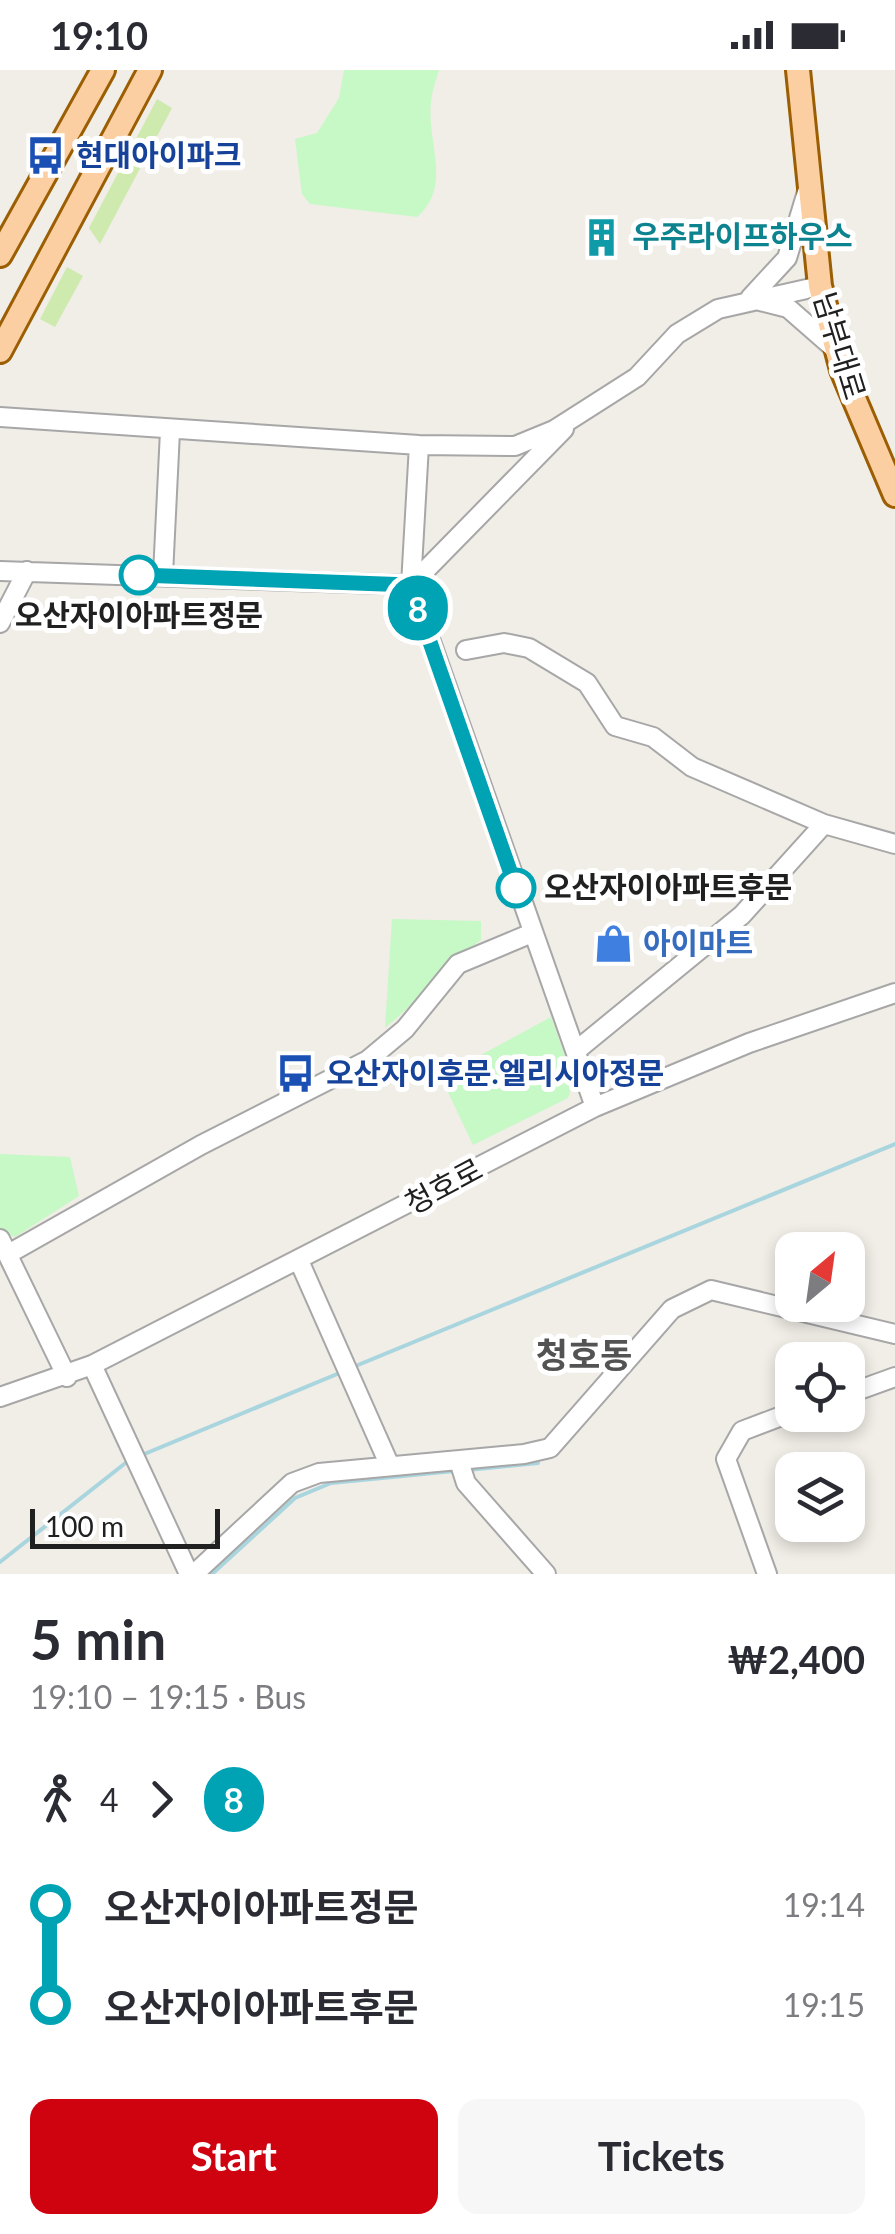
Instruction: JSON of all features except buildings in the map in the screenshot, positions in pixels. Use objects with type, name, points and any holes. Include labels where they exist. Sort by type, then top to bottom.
[{"type":"main road","points":[[0,255],[103,70]]},
{"type":"main road","points":[[0,351],[150,70]]},
{"type":"main road","name":"남부대로","points":[[798,71],[820,286],[836,350],[895,494]]},
{"type":"street","points":[[750,299],[788,258],[810,178]]},
{"type":"street","points":[[0,417],[418,445],[515,446],[578,414],[637,377],[676,334],[718,309],[820,286]]},
{"type":"street","points":[[750,299],[788,308],[836,350]]},
{"type":"street","points":[[0,571],[410,585],[578,414]]},
{"type":"street","points":[[164,576],[170,430]]},
{"type":"street","points":[[418,445],[410,585],[595,1107]]},
{"type":"street","points":[[515,446],[528,466]]},
{"type":"street","points":[[0,623],[27,571]]},
{"type":"street","points":[[466,650],[504,643],[530,648],[587,683],[616,726],[654,737],[692,767],[824,824],[895,844]]},
{"type":"street","points":[[577,1050],[742,916],[824,824]]},
{"type":"street","points":[[66,1377],[5,1246],[368,1060],[405,1029],[458,964],[532,933]]},
{"type":"street","name":"청호로","points":[[0,1397],[92,1366],[300,1263],[595,1107],[749,1043],[895,994]]},
{"type":"street","points":[[300,1263],[389,1464]]},
{"type":"street","points":[[92,1366],[192,1574],[292,1483],[318,1473],[389,1464],[461,1467],[550,1448],[672,1309],[712,1290],[895,1334]]},
{"type":"street","points":[[865,1388],[895,1377]]},
{"type":"street","points":[[768,1574],[726,1458],[742,1431],[775,1418]]},
{"type":"street","points":[[461,1467],[546,1574]]},
{"type":"green space","points":[[344,70],[439,70],[430,116],[436,162],[434,192],[417,217],[310,204],[302,194],[295,139],[317,133],[339,98]]},
{"type":"green space","points":[[157,99],[172,108],[100,244],[89,228]]},
{"type":"green space","points":[[67,267],[83,276],[55,327],[40,319]]},
{"type":"green space","points":[[392,919],[481,921],[481,940],[385,1028]]},
{"type":"green space","points":[[551,1017],[574,1081],[568,1098],[473,1145],[445,1086],[453,1070]]},
{"type":"green space","points":[[0,1154],[70,1157],[79,1196],[15,1237],[0,1231]]},
{"type":"waterway","points":[[358,1365],[895,1144]]},
{"type":"waterway","points":[[142,1455],[342,1372]]},
{"type":"waterway","points":[[0,1562],[128,1461]]},
{"type":"waterway","points":[[468,1470],[538,1463]]},
{"type":"waterway","points":[[212,1574],[295,1498],[331,1483],[454,1471]]},
{"type":"bus line","name":"8","points":[[139,575],[410,585],[516,888]]},
{"type":"place","name":"현대아이파크","points":[[46,156]]},
{"type":"place","name":"우주라이프하우스","points":[[602,237]]},
{"type":"place","name":"오산자이아파트정문","points":[[139,575]]},
{"type":"place","name":"오산자이아파트후문","points":[[516,888]]},
{"type":"place","name":"아이마트","points":[[613,944]]},
{"type":"place","name":"오산자이후문.엘리시아정문","points":[[296,1074]]},
{"type":"district","name":"청호동","points":[[584,1356]]}]
